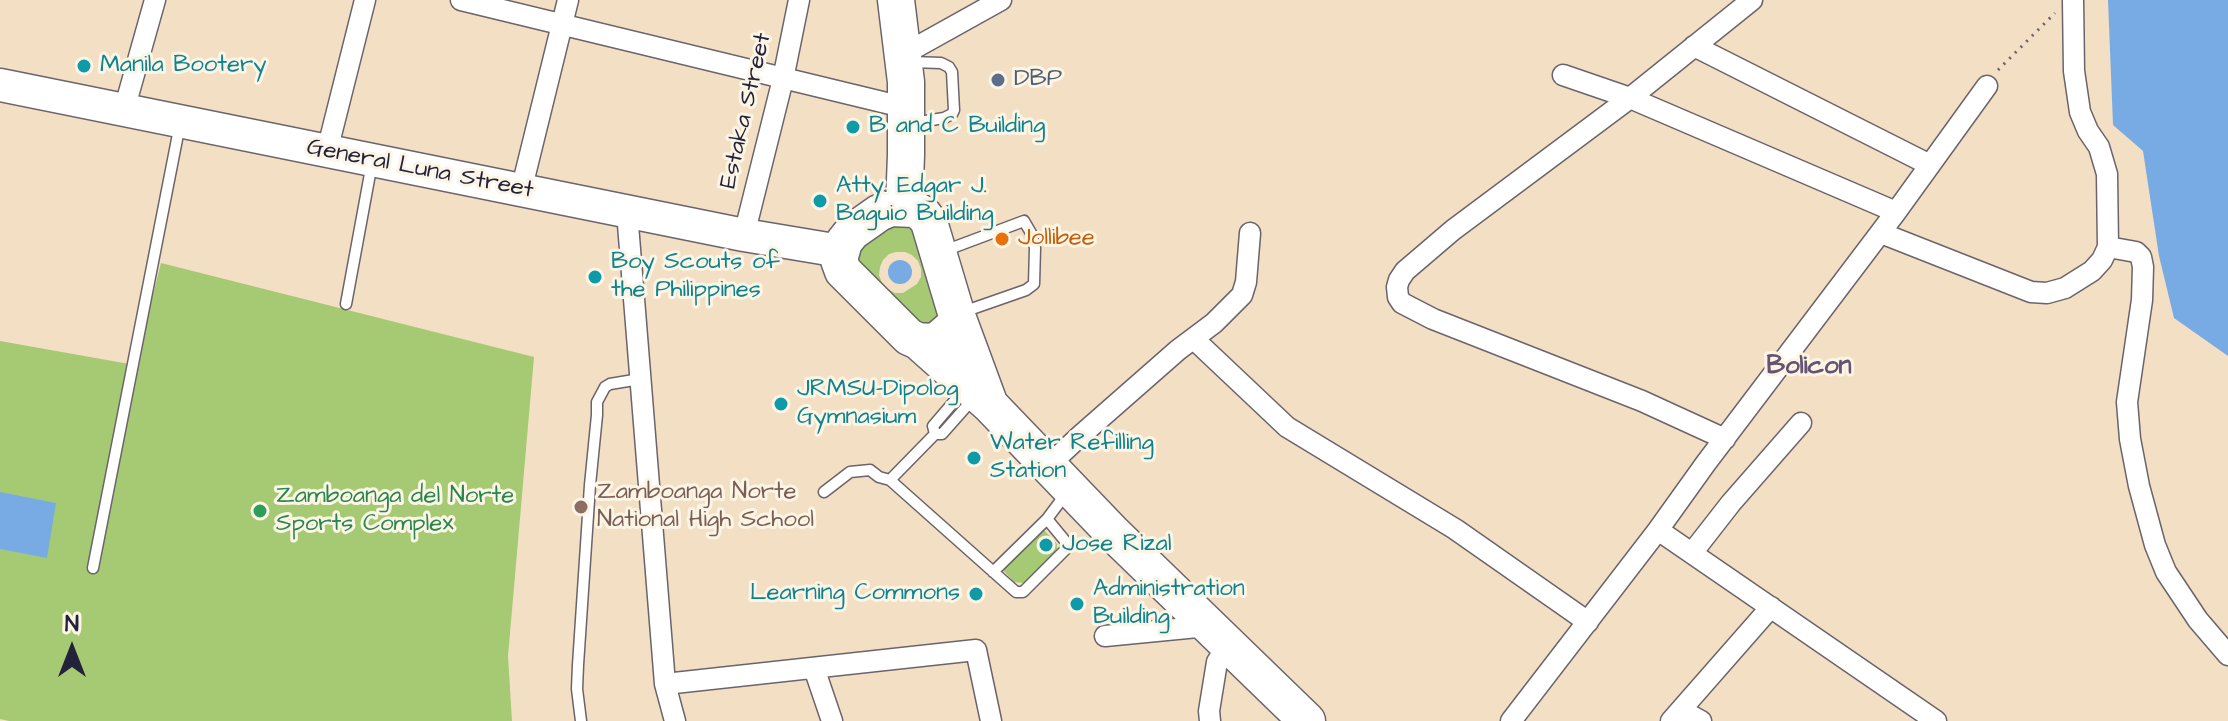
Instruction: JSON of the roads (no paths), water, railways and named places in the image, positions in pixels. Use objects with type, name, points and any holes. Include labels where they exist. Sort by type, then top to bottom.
[{"type":"highway","points":[[896,0],[904,58],[907,116],[904,207]]},
{"type":"highway","points":[[918,341],[938,340],[954,326],[954,247],[923,214],[904,207],[891,208],[852,232],[844,242],[839,260],[848,278],[909,337],[918,341],[978,395],[1307,721]]},
{"type":"highway","points":[[956,315],[978,395]]},
{"type":"main road","name":"General Luna Street","points":[[0,85],[627,212],[840,251]]},
{"type":"street","points":[[124,110],[155,0]]},
{"type":"street","points":[[327,151],[365,0]]},
{"type":"street","points":[[461,0],[783,79],[907,116]]},
{"type":"street","points":[[521,191],[568,0]]},
{"type":"street","name":"Estaka Street","points":[[744,235],[783,79],[799,0]]},
{"type":"street","points":[[904,58],[1001,0]]},
{"type":"street","points":[[1725,439],[1642,401],[1433,319],[1402,303],[1397,287],[1405,271],[1441,240],[1630,98],[1752,0]]},
{"type":"street","points":[[1881,233],[2031,292],[2047,293],[2065,288],[2092,271],[2102,260],[2108,247],[2107,174],[2099,147],[2080,112],[2065,6]]},
{"type":"street","points":[[1694,46],[1930,165]]},
{"type":"street","points":[[1563,75],[1630,98],[1896,212]]},
{"type":"street","points":[[1511,721],[1881,233],[1987,86]]},
{"type":"street","points":[[627,212],[665,684],[675,721]]},
{"type":"street","points":[[1059,478],[1080,436],[1214,323],[1242,295],[1250,233]]},
{"type":"street","points":[[2108,247],[2136,252],[2141,257],[2143,267],[2142,300],[2127,402],[2139,486],[2155,545],[2166,572],[2198,620],[2228,655]]},
{"type":"street","points":[[1192,340],[1287,427],[1455,529],[1588,622]]},
{"type":"street","points":[[1692,553],[1801,423]]},
{"type":"street","points":[[1658,530],[1936,721]]},
{"type":"street","points":[[1701,721],[1676,715],[1771,607]]},
{"type":"street","points":[[1105,636],[1218,636],[1210,721]]},
{"type":"street","points":[[665,684],[976,650],[991,721]]},
{"type":"street","points":[[814,668],[832,721]]},
{"type":"lane","points":[[93,568],[181,122]]},
{"type":"lane","points":[[346,304],[372,161]]},
{"type":"lane","points":[[954,247],[1024,221],[1035,248],[1034,284],[1026,290],[956,315]]},
{"type":"lane","points":[[581,721],[578,665],[597,402],[610,384],[640,379]]},
{"type":"lane","points":[[890,480],[935,434],[933,426],[978,395]]},
{"type":"lane","points":[[824,492],[850,472],[860,470],[870,470],[890,480],[1012,591],[1023,592],[1066,549],[1066,542],[1047,519]]},
{"type":"lane","points":[[993,572],[1047,519],[1059,478]]},
{"type":"water","points":[[2108,0],[2228,0],[2228,356],[2174,318],[2159,256],[2143,151],[2113,125]]},
{"type":"water","points":[[900,260],[908,264],[912,272],[908,280],[900,284],[892,280],[888,272],[892,264]]},
{"type":"water","points":[[0,492],[56,503],[47,558],[0,549]]},
{"type":"place","name":"Manila Bootery","points":[[84,66]]},
{"type":"place","name":"DBP","points":[[998,80]]},
{"type":"place","name":"B and C Building","points":[[853,127]]},
{"type":"place","name":"Atty. Edgar J. Baguio Building","points":[[820,201]]},
{"type":"place","name":"Jollibee","points":[[1002,239]]},
{"type":"place","name":"Boy Scouts of the Philippines","points":[[595,277]]},
{"type":"place","name":"JRMSU-Dipolog Gymnasium","points":[[781,404]]},
{"type":"place","name":"Water Refilling Station","points":[[974,458]]},
{"type":"place","name":"Zamboanga Norte National High School","points":[[581,507]]},
{"type":"place","name":"Zamboanga del Norte Sports Complex","points":[[260,511]]},
{"type":"place","name":"Jose Rizal","points":[[1046,545]]},
{"type":"place","name":"Learning Commons","points":[[976,594]]},
{"type":"place","name":"Administration Building","points":[[1077,604]]},
{"type":"district","name":"Bolicon","points":[[1809,368]]}]
